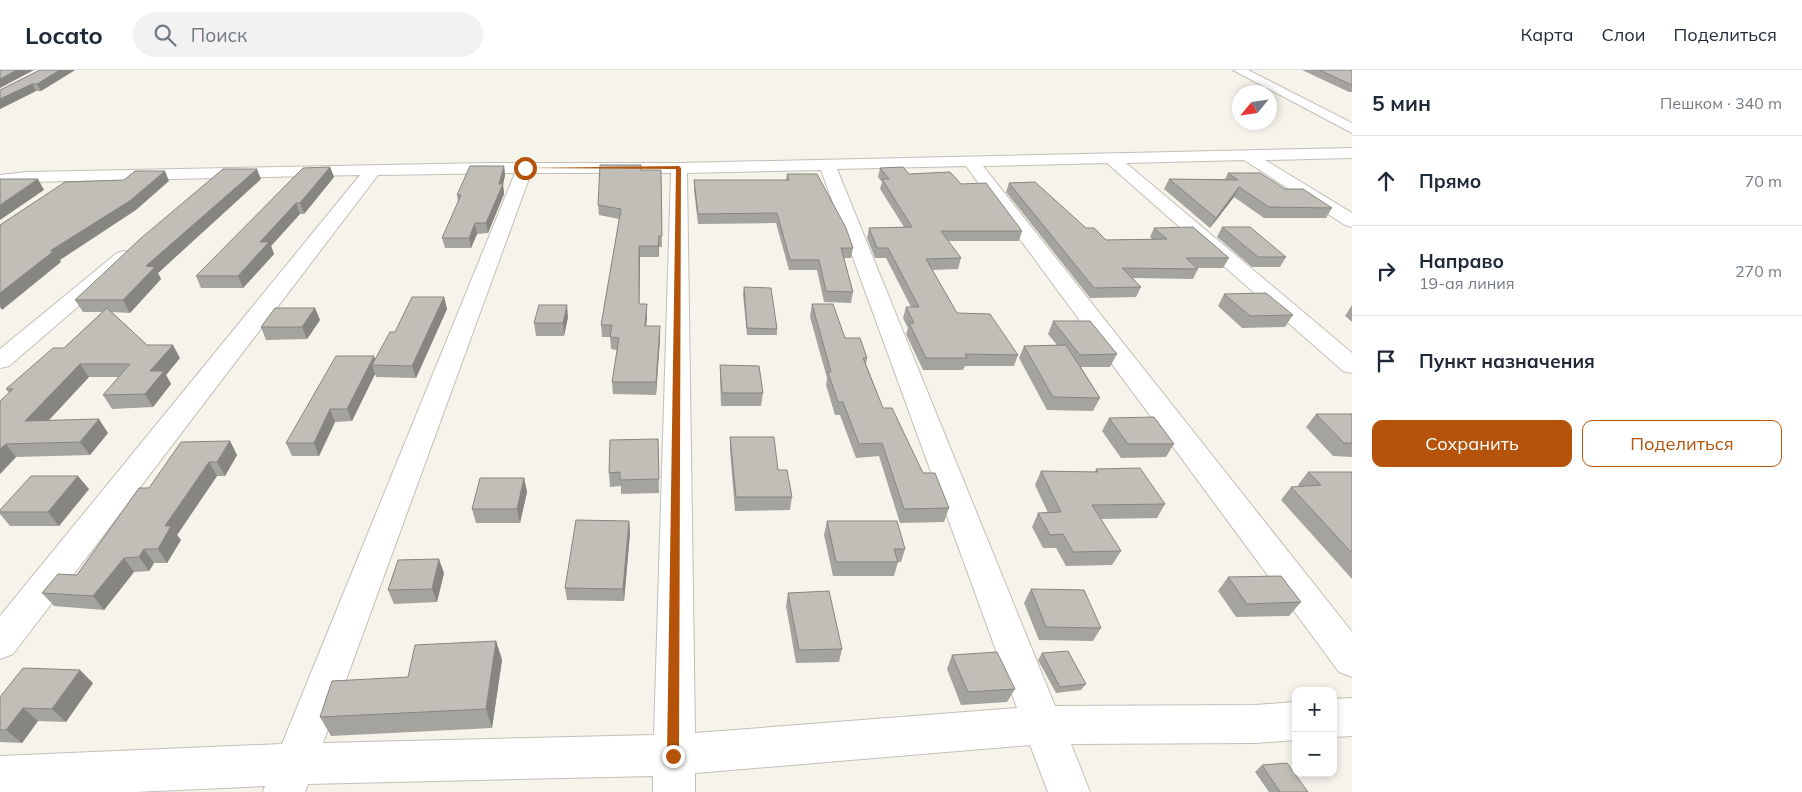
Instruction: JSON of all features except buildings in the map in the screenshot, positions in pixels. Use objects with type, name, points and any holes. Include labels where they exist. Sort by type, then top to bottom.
[{"type":"street","points":[[1239,70],[1352,129]]},
{"type":"street","points":[[2,180],[27,177],[373,170],[679,168],[1352,153]]},
{"type":"street","points":[[1248,156],[1352,221]]},
{"type":"street","points":[[1111,158],[1352,366]]},
{"type":"street","points":[[971,162],[1352,660]]},
{"type":"street","points":[[827,165],[1069,792]]},
{"type":"street","points":[[290,778],[525,168]]},
{"type":"street","points":[[674,774],[679,168]]},
{"type":"street","points":[[0,643],[373,170]]},
{"type":"street","points":[[200,193],[222,174]]},
{"type":"street","points":[[55,193],[78,177]]},
{"type":"street","points":[[0,361],[141,243]]},
{"type":"street","points":[[1337,718],[1352,717]]},
{"type":"street","points":[[0,777],[290,778],[674,774],[1042,725],[1254,724],[1292,721]]},
{"type":"route","points":[[525,168],[679,168],[673,756]]}]
